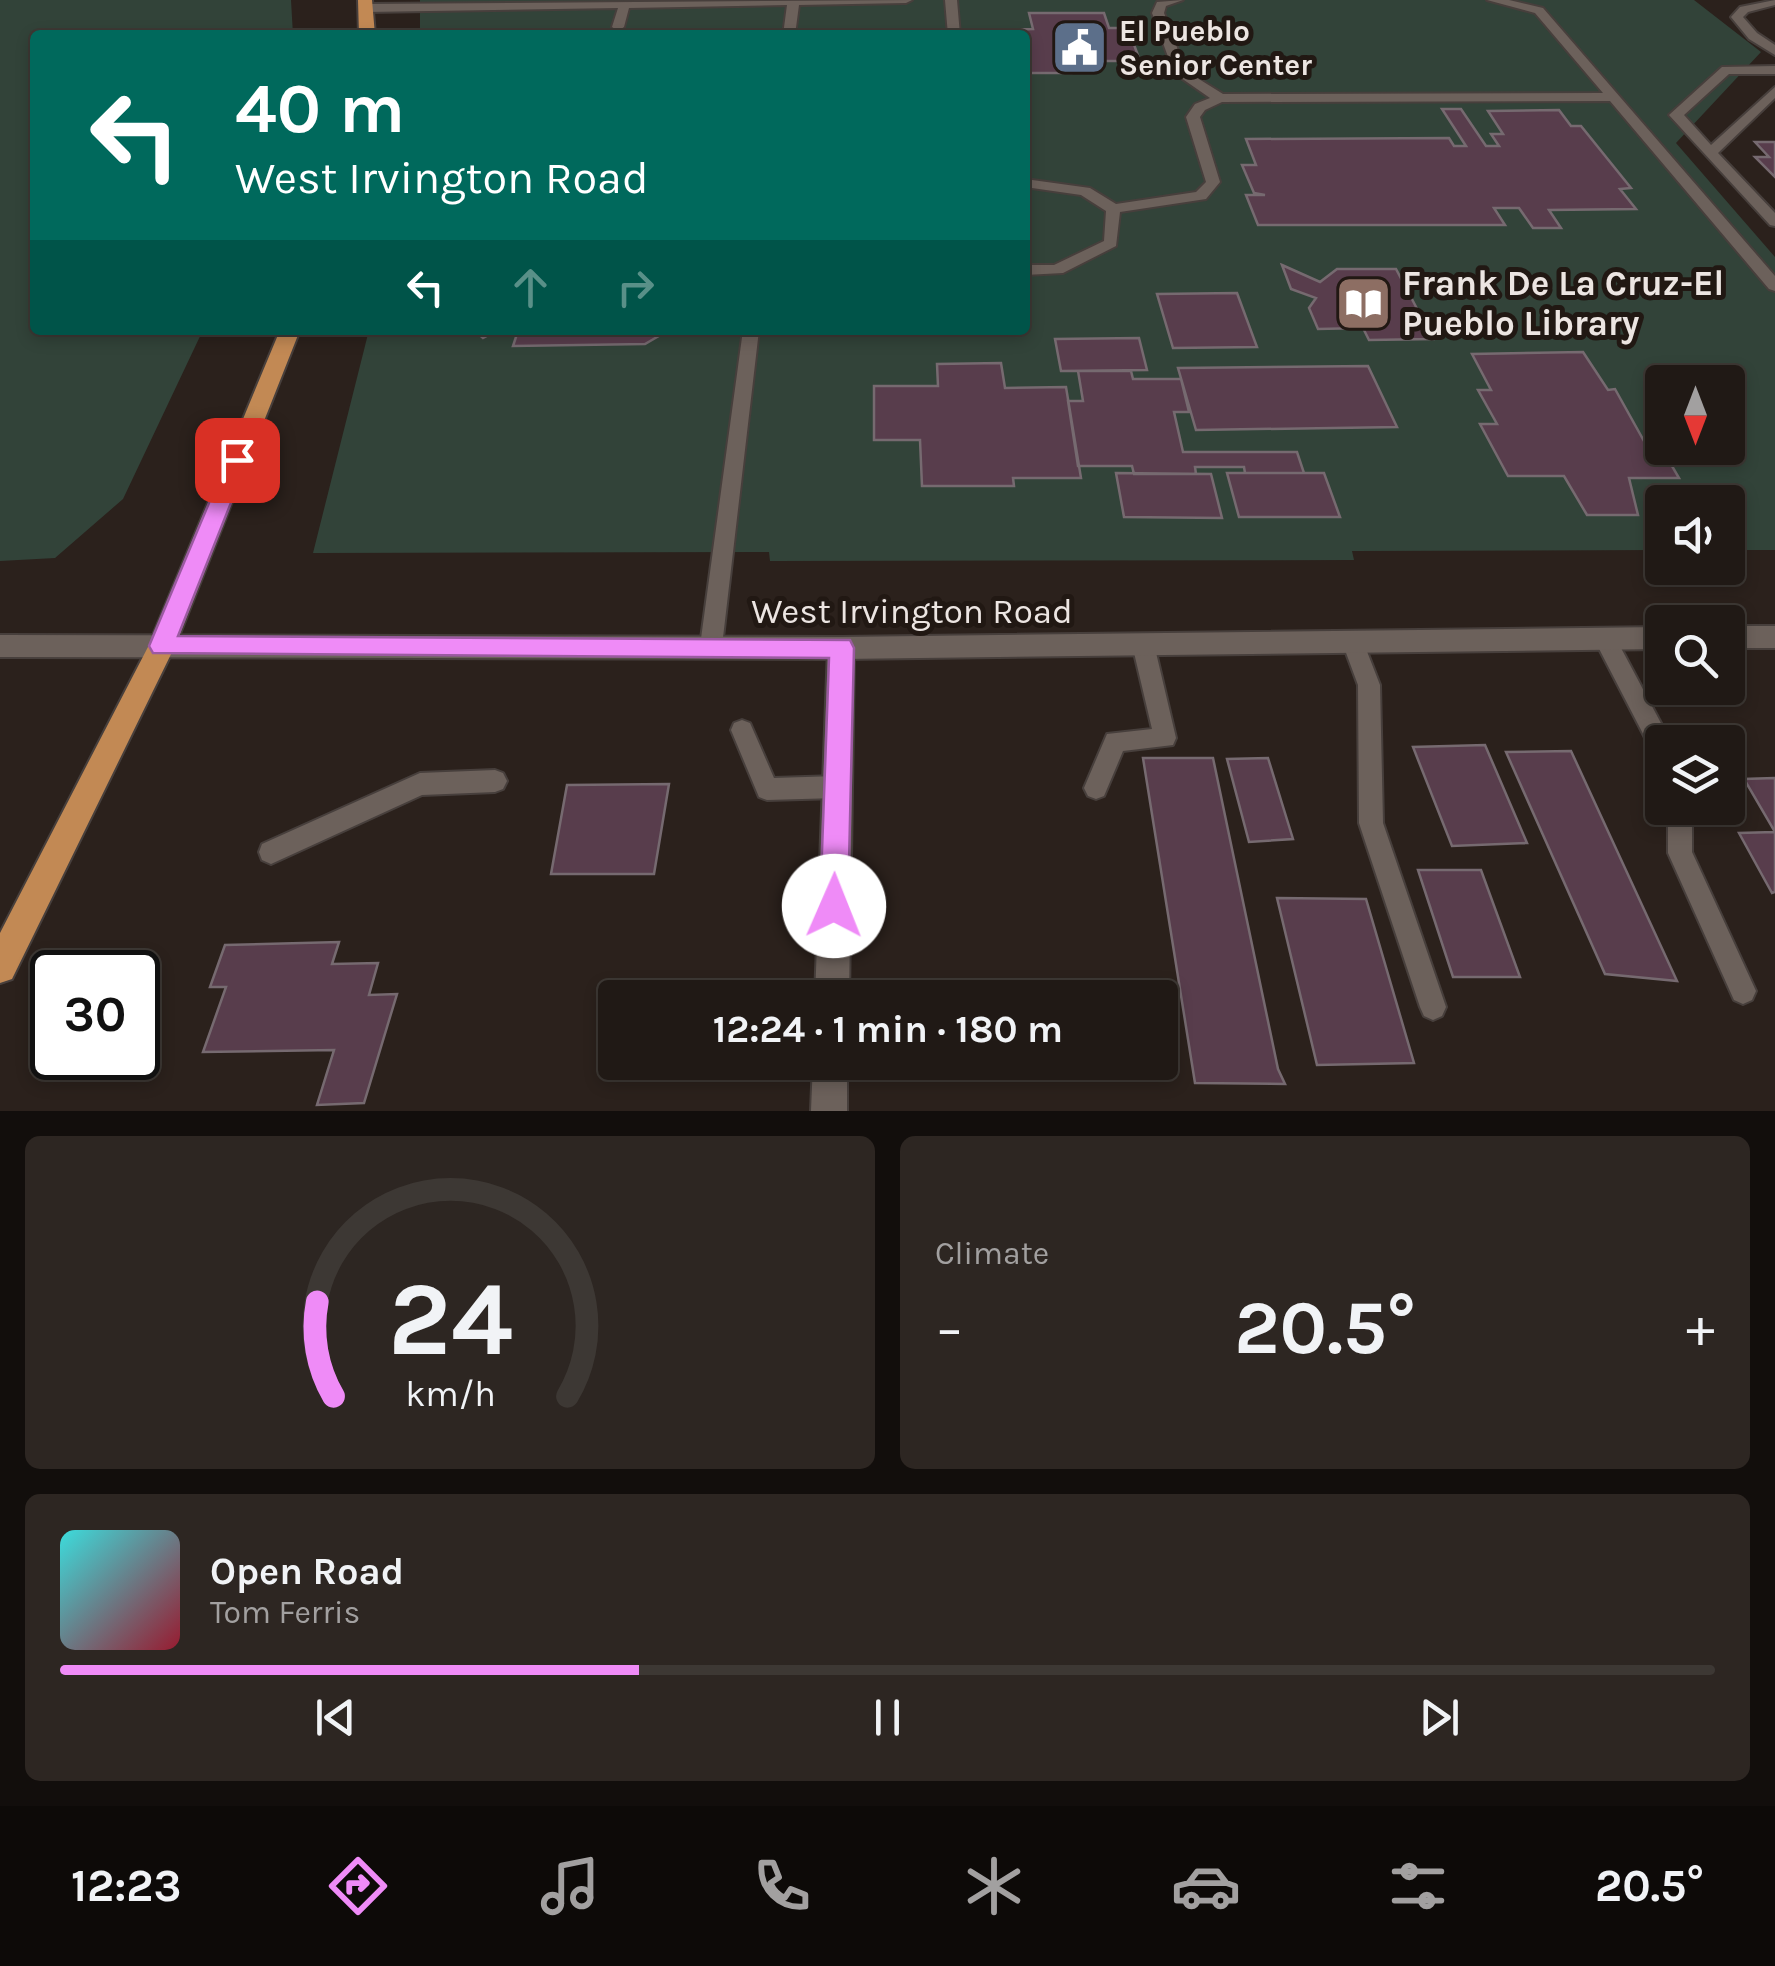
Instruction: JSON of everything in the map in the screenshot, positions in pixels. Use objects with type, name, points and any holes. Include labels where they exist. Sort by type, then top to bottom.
[{"type":"main road","points":[[365,4],[367,30]]},
{"type":"main road","points":[[0,967],[162,646],[288,335]]},
{"type":"main road","points":[[1745,637],[1775,637]]},
{"type":"main road","name":"West Irvington Road","points":[[0,646],[842,648],[1645,638]]},
{"type":"main road","points":[[832,980],[842,648]]},
{"type":"main road","points":[[829,1111],[830,1080]]},
{"type":"lane","points":[[365,4],[906,0]]},
{"type":"lane","points":[[953,30],[950,0],[966,0]]},
{"type":"lane","points":[[1177,0],[1161,4],[1158,13],[1180,73],[1220,98]]},
{"type":"lane","points":[[1492,0],[1539,10],[1775,286]]},
{"type":"lane","points":[[618,27],[625,2]]},
{"type":"lane","points":[[1775,2],[1744,8],[1737,16],[1753,36],[1775,51]]},
{"type":"lane","points":[[789,30],[793,3]]},
{"type":"lane","points":[[1775,70],[1726,70],[1676,115],[1775,222]]},
{"type":"lane","points":[[1711,152],[1775,92]]},
{"type":"lane","points":[[1030,184],[1084,191],[1113,209],[1201,196],[1213,182],[1193,117],[1200,107],[1220,98],[1613,97]]},
{"type":"lane","points":[[1030,270],[1057,270],[1111,243],[1113,209]]},
{"type":"lane","points":[[711,646],[750,335]]},
{"type":"lane","points":[[1605,638],[1650,725]]},
{"type":"lane","points":[[1353,642],[1369,685],[1371,824],[1434,1007]]},
{"type":"lane","points":[[1096,788],[1114,740],[1165,738],[1144,644]]},
{"type":"lane","points":[[742,730],[767,789],[837,788]]},
{"type":"lane","points":[[271,852],[420,784],[495,781]]},
{"type":"lane","points":[[1680,825],[1680,852],[1743,991]]},
{"type":"green space","points":[[0,0],[291,0],[293,30],[30,30],[30,335],[201,335],[123,499],[55,558],[0,561]]},
{"type":"green space","points":[[420,0],[1694,0],[1761,52],[1676,143],[1775,257],[1775,550],[1745,550],[1745,485],[1645,485],[1645,550],[1352,551],[1354,560],[770,561],[769,552],[313,553],[368,335],[1030,335],[1030,30],[420,30]]},
{"type":"building","name":"El Pueblo Senior Center","points":[[1029,13],[1104,13],[1109,28],[1128,28],[1140,61],[1068,61],[1071,73],[1030,73],[1030,30],[1005,30],[1033,29]]},
{"type":"building","points":[[1442,109],[1461,109],[1486,146],[1499,146],[1491,134],[1503,134],[1488,111],[1559,110],[1571,126],[1581,126],[1631,188],[1620,189],[1636,209],[1549,210],[1561,228],[1533,228],[1519,208],[1494,208],[1505,225],[1258,225],[1246,195],[1265,195],[1254,193],[1242,165],[1256,165],[1246,139],[1449,138],[1454,146],[1466,146]]},
{"type":"building","points":[[1755,142],[1775,142],[1775,177],[1755,157],[1769,157]]},
{"type":"building","name":"Frank De La Cruz-El Pueblo Library","points":[[1282,265],[1320,282],[1337,269],[1396,269],[1433,339],[1369,340],[1363,328],[1318,329],[1309,308],[1316,298],[1291,289]]},
{"type":"building","points":[[1237,293],[1257,347],[1173,348],[1157,294]]},
{"type":"building","points":[[517,335],[660,335],[645,344],[513,346]]},
{"type":"building","points":[[1139,338],[1147,370],[1061,371],[1055,339]]},
{"type":"building","points":[[1583,352],[1608,390],[1615,389],[1645,441],[1645,465],[1671,465],[1679,478],[1629,478],[1638,515],[1587,515],[1564,476],[1508,476],[1480,424],[1497,424],[1478,390],[1491,390],[1472,354]]},
{"type":"building","points":[[1001,363],[1005,388],[1066,387],[1081,478],[1013,478],[1014,486],[922,486],[920,440],[874,440],[874,386],[938,386],[937,364]]},
{"type":"building","points":[[1368,366],[1397,427],[1196,430],[1178,368]]},
{"type":"building","points":[[1078,371],[1131,371],[1133,379],[1181,379],[1189,412],[1174,412],[1183,452],[1297,452],[1304,473],[1245,473],[1244,467],[1195,467],[1196,474],[1134,474],[1132,466],[1078,466],[1068,401],[1083,401]]},
{"type":"building","points":[[1116,473],[1211,474],[1222,518],[1124,517]]},
{"type":"building","points":[[1227,473],[1324,473],[1340,517],[1239,517]]},
{"type":"building","points":[[1485,745],[1527,843],[1452,846],[1413,747]]},
{"type":"building","points":[[1571,751],[1677,981],[1605,974],[1506,752]]},
{"type":"building","points":[[1143,758],[1213,758],[1278,1069],[1285,1084],[1195,1083]]},
{"type":"building","points":[[1268,758],[1293,839],[1249,842],[1227,759]]},
{"type":"building","points":[[1775,778],[1775,832],[1745,781]]},
{"type":"building","points":[[669,784],[654,874],[551,874],[567,785]]},
{"type":"building","points":[[1775,832],[1775,892],[1772,893],[1739,833]]},
{"type":"building","points":[[1418,870],[1481,870],[1520,977],[1453,977]]},
{"type":"building","points":[[1277,898],[1366,899],[1414,1063],[1317,1065]]},
{"type":"building","points":[[339,942],[332,964],[378,963],[369,995],[397,994],[364,1103],[317,1105],[334,1050],[203,1052],[226,987],[210,987],[225,945]]},
{"type":"place","name":"El Pueblo Senior Center","points":[[1080,48]]},
{"type":"place","name":"Frank De La Cruz-El Pueblo Library","points":[[1363,303]]},
{"type":"route","points":[[237,460],[162,646],[842,648],[834,906]]}]
